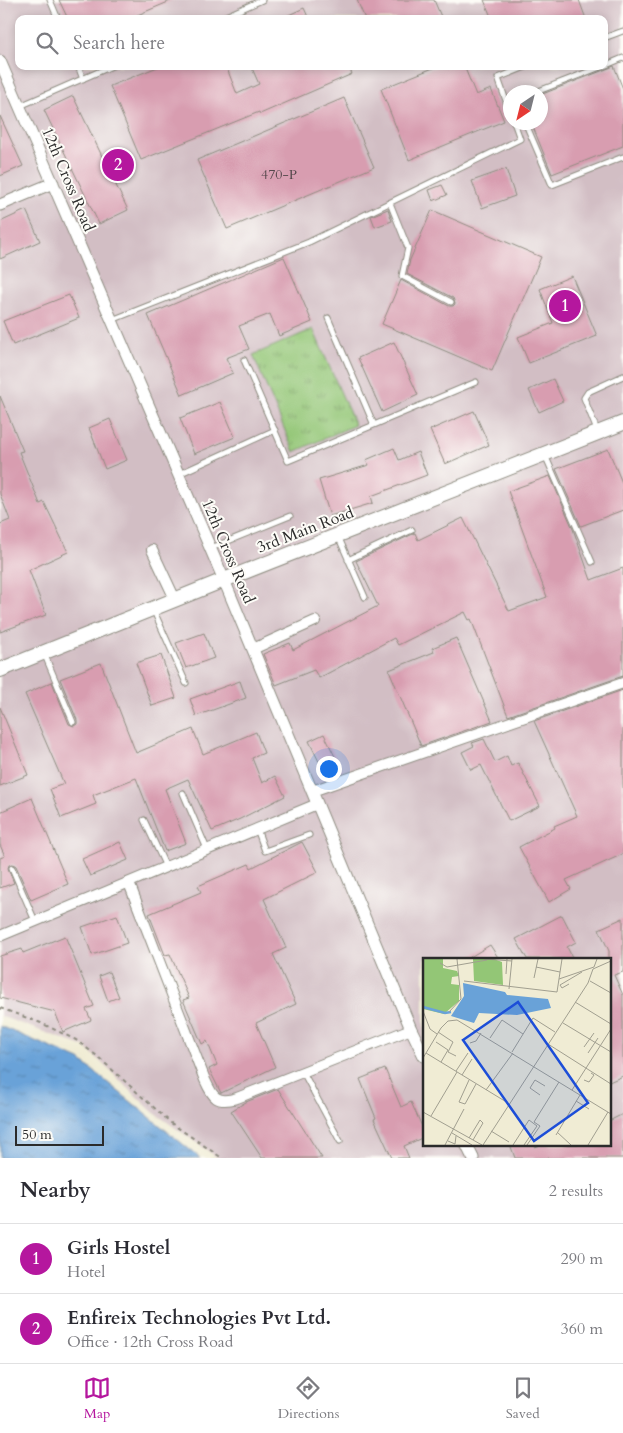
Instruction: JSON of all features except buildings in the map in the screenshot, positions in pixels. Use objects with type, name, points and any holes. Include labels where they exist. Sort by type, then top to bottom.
[{"type":"main road","name":"3rd Main Road","points":[[0,670],[544,454],[598,433],[622,427]]},
{"type":"street","name":"12th Cross Road","points":[[0,61],[224,580],[423,1054]]},
{"type":"street","points":[[0,205],[53,183]]},
{"type":"street","points":[[152,550],[175,600]]},
{"type":"street","points":[[253,650],[315,622]]},
{"type":"street","points":[[312,791],[623,683]]},
{"type":"street","points":[[0,936],[318,804]]},
{"type":"street","points":[[129,883],[211,1093],[218,1100],[227,1101],[411,1028]]},
{"type":"street","points":[[467,1146],[472,1158]]},
{"type":"lane","points":[[50,0],[56,15]]},
{"type":"lane","points":[[228,15],[262,0]]},
{"type":"lane","points":[[608,37],[623,31]]},
{"type":"lane","points":[[608,64],[623,58]]},
{"type":"lane","points":[[80,70],[83,79]]},
{"type":"lane","points":[[20,107],[103,70]]},
{"type":"lane","points":[[503,92],[498,78],[518,70]]},
{"type":"lane","points":[[548,87],[594,70]]},
{"type":"lane","points":[[112,320],[309,242],[520,139],[517,130]]},
{"type":"lane","points":[[528,130],[552,185],[623,157]]},
{"type":"lane","points":[[390,203],[408,248],[402,276],[452,302]]},
{"type":"lane","points":[[328,318],[374,425]]},
{"type":"lane","points":[[244,360],[288,461],[476,382]]},
{"type":"lane","points":[[598,433],[584,398],[588,392],[623,376]]},
{"type":"lane","points":[[178,474],[274,430]]},
{"type":"lane","points":[[544,454],[592,562]]},
{"type":"lane","points":[[210,548],[290,516]]},
{"type":"lane","points":[[348,560],[412,530]]},
{"type":"lane","points":[[338,535],[365,598]]},
{"type":"lane","points":[[153,609],[186,683]]},
{"type":"lane","points":[[44,652],[73,722]]},
{"type":"lane","points":[[182,793],[208,850]]},
{"type":"lane","points":[[144,820],[166,867]]},
{"type":"lane","points":[[257,829],[264,851],[310,835]]},
{"type":"lane","points":[[12,868],[35,922]]},
{"type":"lane","points":[[302,1072],[340,1141]]},
{"type":"path","points":[[0,1008],[41,1023],[76,1040],[97,1056],[171,1123],[222,1158]]},
{"type":"shaded area","points":[[0,0],[623,0],[623,1158],[218,1158],[153,1112],[85,1047],[0,1016]]},
{"type":"green space","points":[[313,329],[355,425],[294,452],[253,355]]},
{"type":"water","points":[[0,1026],[80,1060],[200,1158],[0,1158]]},
{"type":"place","name":"Enfireix Technologies Pvt Ltd.","points":[[118,165]]},
{"type":"place","name":"Girls Hostel","points":[[565,306]]}]
